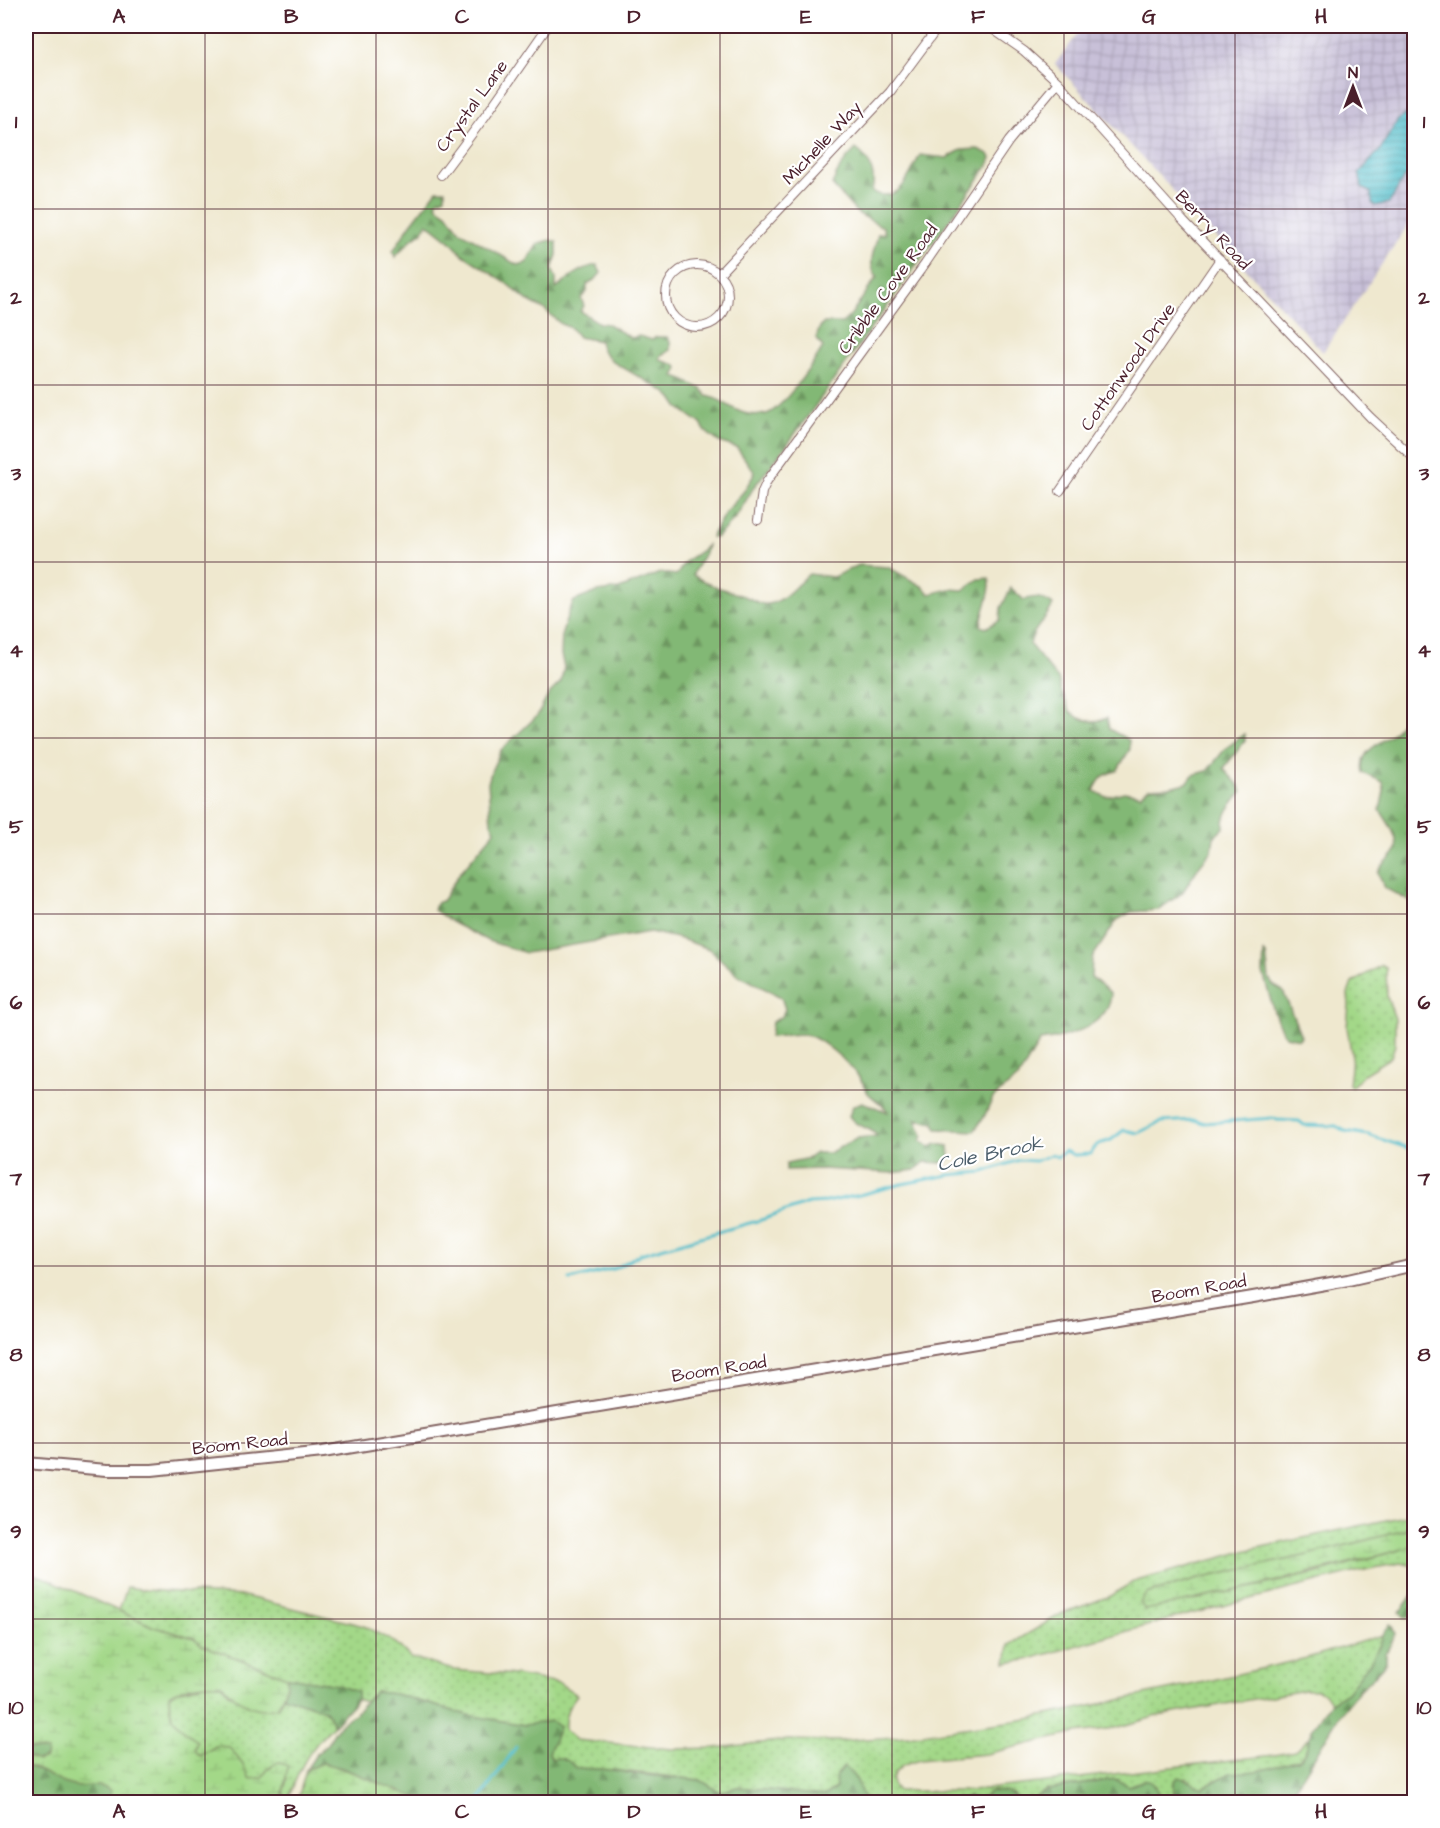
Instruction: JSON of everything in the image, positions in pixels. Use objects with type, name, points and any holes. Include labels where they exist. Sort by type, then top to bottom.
[{"type":"street","name":"Crystal Lane","points":[[441,175],[486,116],[548,26]]},
{"type":"street","name":"Michelle Way","points":[[718,274],[882,101],[902,78],[939,26]]},
{"type":"street","name":"Berry Road","points":[[988,26],[1023,51],[1058,82],[1184,222],[1370,417],[1414,458]]},
{"type":"street","name":"Cribble Cove Road","points":[[758,520],[762,492],[767,481],[925,264],[1009,141],[1058,82]]},
{"type":"street","name":"Cottonwood Drive","points":[[1060,491],[1220,259]]},
{"type":"street","points":[[701,265],[718,274],[725,282],[728,292],[723,313],[716,321],[696,328],[676,321],[666,304],[665,294],[673,275],[681,269],[701,265]]},
{"type":"street","name":"Boom Road","points":[[26,1463],[107,1470],[152,1470],[322,1452],[1253,1297],[1348,1280],[1414,1265]]},
{"type":"shaded area","points":[[1084,26],[1414,26],[1414,216],[1323,352],[1055,64]]},
{"type":"green space","points":[[856,149],[869,163],[873,173],[872,192],[882,195],[890,195],[903,186],[920,155],[947,158],[961,150],[978,149],[989,154],[991,158],[988,166],[792,438],[754,487],[736,517],[716,538],[711,537],[725,513],[744,491],[755,473],[737,448],[719,442],[706,432],[701,424],[678,407],[664,391],[613,362],[602,350],[600,341],[578,337],[571,328],[561,324],[544,309],[527,300],[462,254],[427,223],[422,233],[413,238],[395,257],[393,251],[437,190],[445,190],[445,197],[438,200],[436,204],[447,213],[460,231],[517,265],[526,263],[538,244],[550,240],[557,242],[557,255],[552,269],[556,278],[556,289],[580,271],[597,265],[601,273],[587,284],[587,292],[581,298],[584,306],[580,311],[631,338],[639,336],[652,340],[656,337],[667,337],[670,350],[660,357],[660,360],[677,365],[678,369],[674,376],[702,389],[707,396],[741,412],[755,415],[766,414],[783,402],[823,347],[816,338],[820,327],[824,323],[842,323],[850,316],[877,277],[872,266],[872,256],[878,234],[885,233],[883,227],[857,213],[832,185],[842,165]]},
{"type":"green space","points":[[707,545],[693,575],[713,586],[761,604],[772,603],[782,598],[809,574],[833,577],[859,565],[888,567],[922,586],[930,594],[949,589],[963,590],[979,579],[989,578],[990,589],[981,626],[986,628],[1000,620],[1001,608],[1011,588],[1024,600],[1043,599],[1053,605],[1033,634],[1030,645],[1058,679],[1070,711],[1079,718],[1094,722],[1107,718],[1109,729],[1129,740],[1130,749],[1117,771],[1102,777],[1094,791],[1106,797],[1124,792],[1141,795],[1149,788],[1187,783],[1193,775],[1207,771],[1226,748],[1245,734],[1245,741],[1224,768],[1242,792],[1227,812],[1224,828],[1214,837],[1212,851],[1182,893],[1158,910],[1131,912],[1117,920],[1092,958],[1091,977],[1111,993],[1104,1014],[1074,1033],[1040,1041],[1019,1077],[993,1098],[983,1119],[974,1131],[937,1129],[934,1123],[916,1119],[923,1135],[921,1141],[930,1147],[937,1144],[949,1146],[950,1158],[942,1163],[925,1162],[915,1170],[892,1173],[822,1169],[786,1170],[786,1163],[809,1158],[816,1153],[829,1153],[858,1138],[877,1136],[849,1116],[853,1106],[862,1102],[888,1112],[868,1093],[851,1068],[821,1042],[803,1034],[770,1037],[772,1022],[782,1016],[785,1009],[781,997],[738,975],[709,949],[681,939],[650,932],[526,953],[488,941],[453,923],[434,910],[459,874],[495,831],[491,822],[488,783],[492,769],[501,750],[537,716],[549,694],[561,682],[564,667],[561,655],[562,633],[574,601],[597,592],[619,589],[660,573],[676,575],[685,562]]},
{"type":"green space","points":[[1414,698],[1414,904],[1385,888],[1378,873],[1393,855],[1397,844],[1380,810],[1384,791],[1383,782],[1363,773],[1362,765],[1367,753],[1395,731]]},
{"type":"green space","points":[[1264,952],[1269,979],[1273,985],[1283,991],[1301,1036],[1299,1039],[1286,1036],[1282,1032],[1263,973]]},
{"type":"green space","points":[[1381,965],[1386,967],[1387,997],[1395,1019],[1395,1045],[1391,1057],[1364,1074],[1351,1087],[1349,1085],[1352,1058],[1347,1027],[1348,994],[1352,983]]},
{"type":"green space","points":[[1414,1514],[1414,1528],[1304,1556],[1199,1579],[1147,1594],[1184,1602],[1313,1574],[1414,1546],[1414,1566],[1401,1563],[1369,1569],[1167,1620],[1026,1660],[1006,1663],[1009,1645],[1061,1614],[1110,1596],[1133,1582],[1248,1550]]},
{"type":"green space","points":[[1414,1528],[1414,1546],[1179,1603],[1145,1610],[1140,1603],[1146,1594],[1199,1579],[1304,1556]]},
{"type":"green space","points":[[26,1571],[154,1627],[194,1638],[202,1645],[287,1677],[287,1684],[278,1707],[265,1709],[245,1704],[222,1684],[202,1684],[182,1689],[170,1695],[169,1702],[176,1722],[197,1741],[195,1750],[200,1756],[216,1746],[229,1747],[243,1765],[250,1779],[262,1778],[268,1769],[278,1762],[288,1766],[283,1793],[287,1802],[107,1802],[111,1791],[106,1788],[101,1786],[79,1787],[68,1784],[26,1766],[26,1756],[37,1761],[46,1758],[47,1751],[26,1748]]},
{"type":"green space","points":[[127,1587],[244,1596],[364,1626],[396,1643],[411,1658],[454,1670],[515,1675],[559,1683],[577,1695],[567,1711],[565,1720],[565,1730],[576,1740],[672,1749],[715,1748],[788,1740],[839,1741],[908,1736],[1028,1719],[1307,1658],[1383,1635],[1373,1658],[1359,1680],[1348,1692],[1331,1702],[1320,1691],[1305,1690],[1158,1716],[1115,1728],[1076,1733],[986,1754],[919,1760],[902,1766],[894,1774],[892,1780],[894,1788],[899,1791],[969,1791],[1274,1755],[1295,1751],[1309,1738],[1307,1748],[1300,1759],[1263,1770],[1222,1778],[1203,1788],[1193,1785],[1187,1778],[1174,1782],[1174,1802],[1160,1802],[1156,1786],[1144,1780],[1129,1786],[1115,1779],[1047,1790],[1028,1802],[1018,1802],[1013,1794],[992,1791],[980,1800],[968,1797],[948,1802],[873,1802],[862,1795],[854,1776],[844,1766],[836,1787],[825,1796],[737,1787],[720,1792],[700,1780],[576,1768],[557,1758],[552,1760],[549,1753],[559,1727],[525,1725],[467,1715],[395,1694],[375,1692],[365,1702],[357,1699],[356,1692],[337,1685],[287,1677],[202,1645],[194,1638],[154,1627],[119,1611]]},
{"type":"green space","points":[[1414,1593],[1413,1617],[1406,1618],[1400,1612]]},
{"type":"green space","points":[[1390,1624],[1396,1634],[1386,1653],[1386,1662],[1346,1706],[1300,1780],[1282,1802],[1174,1802],[1174,1782],[1178,1777],[1203,1788],[1230,1773],[1259,1771],[1300,1759],[1307,1748],[1312,1729],[1331,1702],[1347,1692],[1369,1664]]},
{"type":"green space","points":[[287,1677],[338,1685],[357,1692],[357,1699],[334,1725],[325,1710],[283,1696]]},
{"type":"green space","points":[[207,1683],[222,1684],[228,1693],[278,1707],[283,1696],[325,1710],[334,1725],[305,1760],[287,1802],[283,1793],[287,1779],[268,1769],[262,1778],[250,1779],[243,1765],[216,1746],[200,1756],[195,1750],[197,1741],[176,1722],[170,1709],[170,1695]]},
{"type":"green space","points":[[375,1692],[395,1694],[467,1715],[525,1725],[551,1721],[559,1727],[549,1753],[552,1759],[565,1759],[576,1768],[700,1780],[720,1792],[737,1787],[825,1796],[836,1788],[835,1778],[844,1766],[857,1781],[863,1796],[873,1802],[434,1802],[414,1798],[342,1768],[322,1763],[306,1770],[340,1724],[354,1714]]},
{"type":"green space","points":[[26,1748],[47,1750],[46,1758],[36,1761],[26,1756]]},
{"type":"green space","points":[[322,1763],[434,1802],[297,1802],[306,1770]]},
{"type":"green space","points":[[26,1766],[75,1786],[106,1788],[111,1791],[107,1802],[26,1802]]},
{"type":"green space","points":[[1115,1779],[1129,1786],[1143,1781],[1151,1782],[1156,1787],[1160,1802],[1028,1802],[1047,1790]]},
{"type":"green space","points":[[991,1791],[1010,1793],[1018,1802],[948,1802],[968,1797],[980,1800]]},
{"type":"water","points":[[1414,109],[1414,172],[1405,177],[1389,203],[1375,206],[1372,203],[1371,193],[1362,188],[1359,173],[1380,150],[1397,121]]},
{"type":"waterway","name":"Cole Brook","points":[[570,1280],[616,1268],[640,1254],[764,1219],[808,1203],[827,1202],[949,1175],[983,1172],[1019,1160],[1036,1161],[1052,1154],[1057,1157],[1065,1151],[1074,1155],[1090,1154],[1097,1145],[1111,1140],[1124,1130],[1138,1133],[1161,1122],[1195,1120],[1204,1123],[1273,1118],[1299,1121],[1304,1125],[1336,1126],[1345,1131],[1368,1135],[1414,1150]]},
{"type":"waterway","points":[[478,1802],[516,1747]]}]
